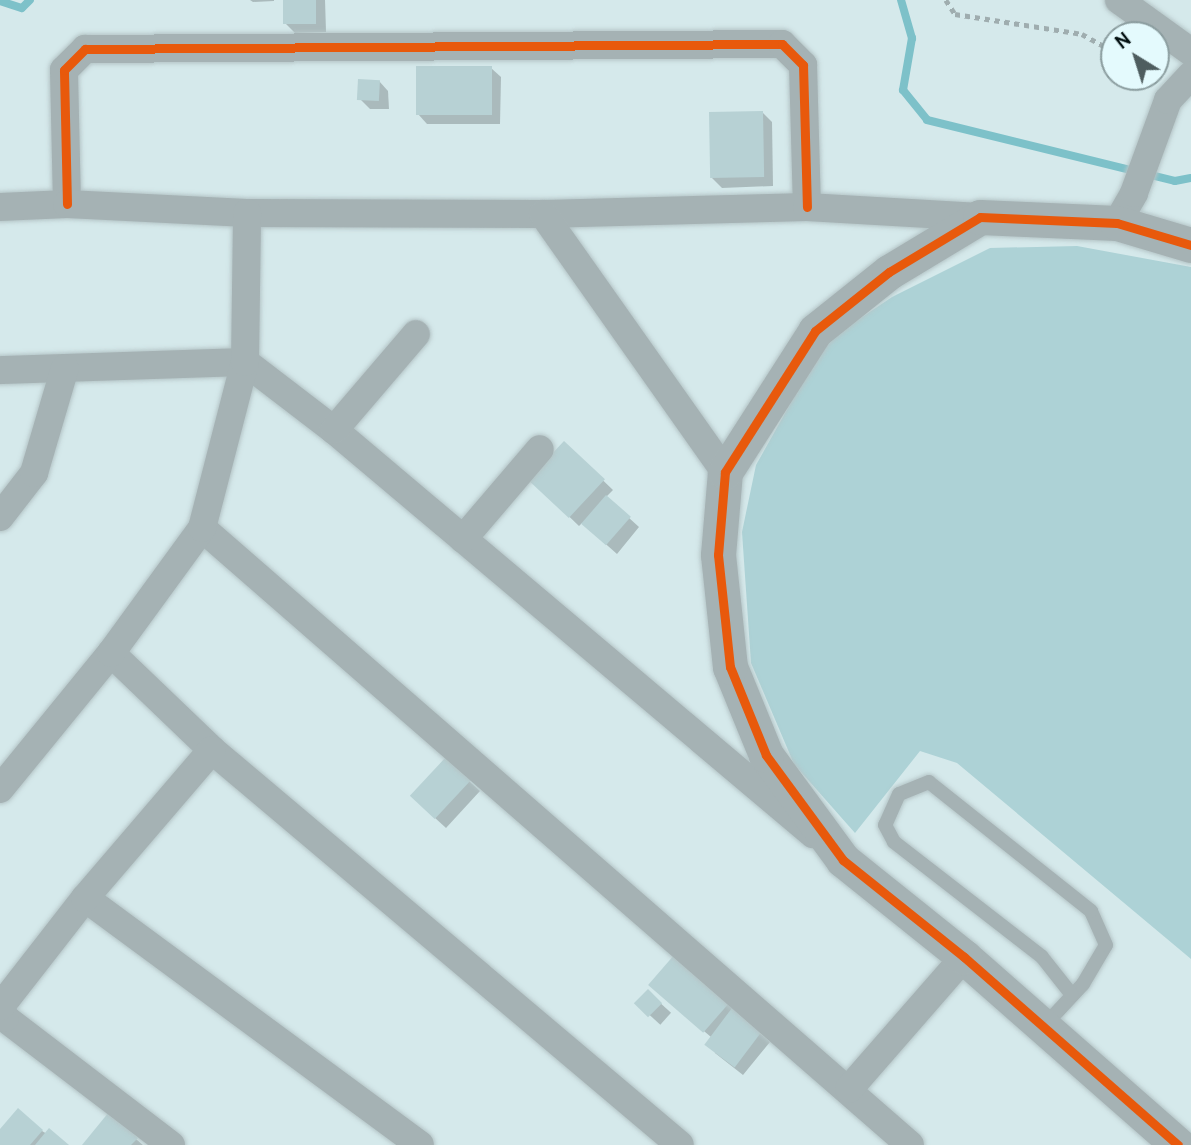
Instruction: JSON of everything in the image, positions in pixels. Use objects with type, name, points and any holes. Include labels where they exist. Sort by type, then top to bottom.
[{"type":"street","points":[[1119,0],[1191,52]]},
{"type":"street","points":[[67,204],[64,70],[85,49],[782,44],[803,65],[807,207]]},
{"type":"street","points":[[1126,208],[1168,100],[1191,75]]},
{"type":"street","points":[[0,207],[67,204],[247,213],[543,214],[807,207],[980,217],[1126,208],[1191,245]]},
{"type":"street","points":[[0,789],[111,653],[202,528],[245,362],[247,213]]},
{"type":"street","points":[[543,214],[725,472]]},
{"type":"street","points":[[843,860],[766,755],[730,667],[718,555],[725,472],[815,331],[889,272],[980,217]]},
{"type":"street","points":[[334,430],[416,334]]},
{"type":"street","points":[[0,370],[245,362],[334,430],[843,860],[964,957],[1178,1145]]},
{"type":"street","points":[[0,517],[34,473],[65,368]]},
{"type":"street","points":[[463,540],[540,449]]},
{"type":"street","points":[[202,528],[849,1088],[910,1145]]},
{"type":"street","points":[[111,653],[212,750],[680,1145]]},
{"type":"street","points":[[171,1145],[5,1018],[1,1006],[85,898],[212,750]]},
{"type":"street","points":[[85,898],[420,1145]]},
{"type":"street","points":[[849,1088],[964,957]]},
{"type":"lane","points":[[1043,1027],[1072,995],[1106,945],[1091,911],[929,782],[900,794],[886,825],[894,842],[1042,957],[1072,995]]},
{"type":"path","points":[[946,0],[955,14],[1082,34],[1100,44]]},
{"type":"shaded area","points":[[1077,246],[1191,267],[1191,959],[957,763],[920,751],[855,833],[794,764],[751,663],[742,532],[756,465],[825,342],[892,297],[990,248]]},
{"type":"building","points":[[283,0],[316,0],[316,24],[283,24]]},
{"type":"building","points":[[416,66],[492,66],[492,115],[416,115]]},
{"type":"building","points":[[358,79],[380,80],[379,101],[357,100]]},
{"type":"building","points":[[763,111],[764,177],[710,178],[709,112]]},
{"type":"building","points":[[564,441],[605,479],[569,518],[528,480]]},
{"type":"building","points":[[606,495],[631,517],[606,545],[581,524]]},
{"type":"building","points":[[446,757],[471,780],[435,819],[410,796]]},
{"type":"building","points":[[675,954],[730,1002],[703,1033],[648,985]]},
{"type":"building","points":[[648,989],[662,1003],[648,1017],[634,1003]]},
{"type":"building","points":[[732,1008],[762,1031],[735,1068],[704,1045]]},
{"type":"building","points":[[18,1108],[43,1130],[30,1145],[0,1145],[0,1129]]},
{"type":"building","points":[[109,1112],[138,1138],[131,1145],[82,1145]]},
{"type":"building","points":[[49,1128],[69,1145],[35,1145]]},
{"type":"waterway","points":[[0,1],[22,8],[30,0]]},
{"type":"waterway","points":[[901,0],[912,38],[903,90],[927,120],[1175,181],[1191,178]]},
{"type":"cycle path","points":[[67,204],[64,70],[85,49],[782,44],[803,65],[807,207]]},
{"type":"cycle path","points":[[1178,1145],[964,957],[843,860],[766,755],[730,667],[718,555],[725,472],[815,331],[889,272],[980,217],[1117,223],[1191,245]]}]
